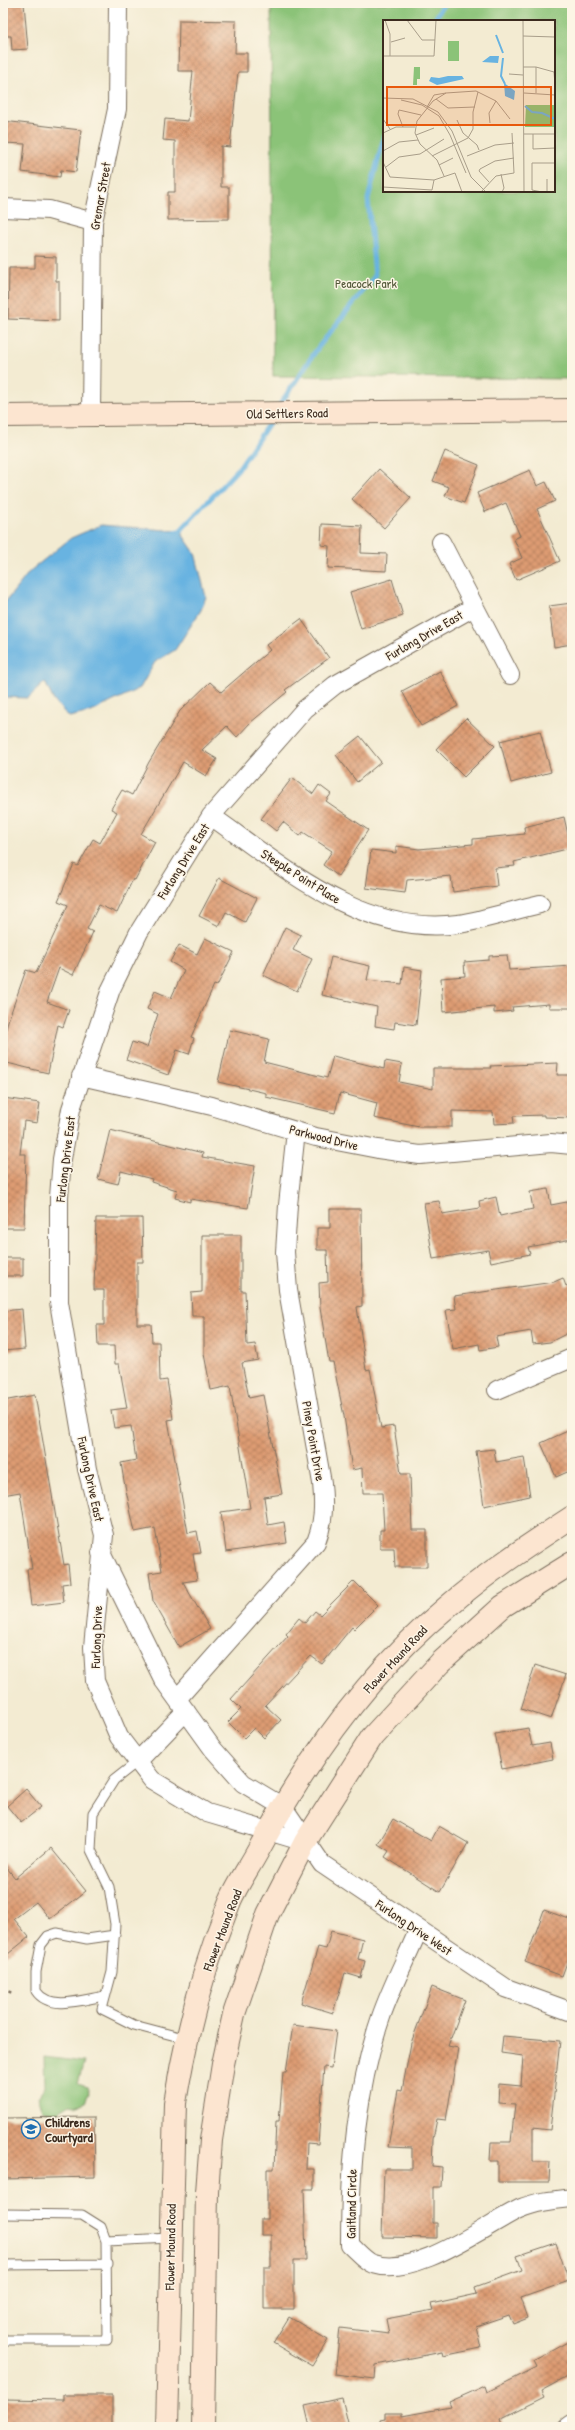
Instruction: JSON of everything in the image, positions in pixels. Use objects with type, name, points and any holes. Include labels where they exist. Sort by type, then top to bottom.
[{"type":"main road","name":"Old Settlers Road","points":[[3,416],[572,410]]},
{"type":"main road","name":"Flower Mound Road","points":[[167,2427],[175,2103],[187,2039],[200,1988],[231,1900],[297,1781],[333,1730],[374,1680],[408,1642],[446,1607],[491,1571],[572,1516]]},
{"type":"main road","points":[[203,2427],[207,2192],[212,2133],[223,2064],[234,2014],[268,1914],[305,1842],[372,1737],[440,1663],[503,1606],[572,1563]]},
{"type":"main road","points":[[171,2238],[206,2239]]},
{"type":"street","name":"Gremar Street","points":[[92,415],[94,222],[118,109],[118,3]]},
{"type":"street","points":[[3,208],[48,210],[94,222]]},
{"type":"street","points":[[441,542],[510,675]]},
{"type":"street","name":"Furlong Drive East","points":[[101,1552],[104,1536],[87,1469],[59,1302],[59,1197],[62,1159],[71,1109],[111,989],[139,932],[211,816],[305,709],[335,685],[474,607]]},
{"type":"street","name":"Steeple Point Place","points":[[211,816],[333,900],[392,921],[415,924],[457,924],[540,904]]},
{"type":"street","name":"Parkwood Drive","points":[[81,1076],[212,1106],[316,1137],[420,1155],[551,1143],[572,1145]]},
{"type":"street","name":"Piney Point Drive","points":[[137,1762],[316,1542],[322,1528],[324,1509],[322,1483],[287,1282],[285,1252],[288,1205],[296,1130]]},
{"type":"street","points":[[497,1390],[572,1358]]},
{"type":"street","points":[[101,1552],[146,1647],[164,1681],[213,1749],[243,1783],[282,1807]]},
{"type":"street","name":"Furlong Drive","points":[[101,1552],[93,1647],[95,1681],[119,1737],[152,1780],[207,1813],[305,1842]]},
{"type":"street","name":"Furlong Drive West","points":[[282,1807],[305,1842],[322,1864],[418,1931],[506,1988],[572,2012]]},
{"type":"street","name":"Gaitland Circle","points":[[418,1931],[381,2016],[364,2073],[355,2136],[350,2195],[350,2245],[372,2264],[390,2266],[406,2264],[457,2245],[519,2209],[542,2202],[572,2198]]},
{"type":"street","points":[[568,2427],[572,2424]]},
{"type":"lane","points":[[137,1762],[114,1780],[94,1814],[91,1850],[109,1887],[115,1924],[112,1972],[102,2009],[134,2025],[187,2039]]},
{"type":"lane","points":[[105,1996],[59,2003],[47,2000],[36,1991],[36,1972],[41,1945],[48,1936],[57,1934],[87,1939],[115,1935]]},
{"type":"lane","points":[[3,2214],[82,2215],[101,2227],[106,2241],[108,2264],[107,2340],[3,2340]]},
{"type":"lane","points":[[106,2241],[171,2238]]},
{"type":"lane","points":[[3,2264],[108,2264]]},
{"type":"path","points":[[3,1989],[12,1994]]},
{"type":"green space","name":"Peacock Park","points":[[271,3],[572,3],[572,379],[273,376]]},
{"type":"green space","points":[[44,2057],[84,2062],[78,2084],[87,2087],[89,2093],[85,2102],[74,2106],[69,2105],[54,2114],[43,2109],[38,2097],[45,2087]]},
{"type":"water","points":[[101,525],[180,531],[195,553],[206,597],[201,610],[175,650],[155,662],[140,688],[91,712],[69,717],[54,701],[45,682],[28,698],[3,697],[3,605],[30,571],[71,538]]},
{"type":"building","points":[[3,3],[24,3],[28,49],[12,50],[11,36],[3,36]]},
{"type":"building","points":[[179,20],[236,21],[235,53],[247,53],[247,72],[238,72],[230,147],[221,146],[221,187],[229,187],[229,219],[168,220],[168,192],[175,192],[175,141],[163,140],[165,119],[188,121],[193,71],[178,71]]},
{"type":"building","points":[[3,121],[81,130],[76,172],[61,170],[60,177],[22,172],[25,144],[3,143]]},
{"type":"building","points":[[35,256],[56,257],[56,281],[59,281],[59,321],[8,319],[9,268],[35,268]]},
{"type":"building","points":[[445,451],[479,465],[464,503],[445,496],[449,487],[433,481]]},
{"type":"building","points":[[379,469],[411,498],[384,528],[352,499]]},
{"type":"building","points":[[530,470],[537,486],[546,482],[555,501],[537,509],[560,561],[516,580],[509,564],[522,558],[514,539],[520,536],[506,503],[485,512],[477,493]]},
{"type":"building","points":[[322,524],[362,526],[361,553],[387,554],[386,571],[328,568],[329,546],[321,545]]},
{"type":"building","points":[[392,579],[403,616],[361,629],[350,592]]},
{"type":"building","points":[[572,603],[572,644],[554,647],[549,606]]},
{"type":"building","points":[[301,619],[329,658],[285,690],[287,692],[250,723],[237,737],[227,726],[202,750],[217,759],[206,776],[183,762],[141,834],[155,842],[135,880],[133,879],[117,913],[99,905],[87,929],[93,932],[73,975],[59,968],[47,1002],[69,1010],[63,1027],[58,1025],[48,1073],[3,1062],[3,1042],[8,1021],[26,970],[36,973],[68,905],[58,901],[74,864],[78,866],[93,839],[100,843],[117,812],[111,809],[122,790],[132,795],[149,762],[180,711],[210,682],[221,692],[270,650],[266,645]]},
{"type":"building","points":[[440,671],[458,706],[421,726],[402,691]]},
{"type":"building","points":[[466,718],[495,746],[464,777],[436,749]]},
{"type":"building","points":[[540,731],[551,772],[511,783],[500,741]]},
{"type":"building","points":[[360,736],[381,762],[357,782],[336,755]]},
{"type":"building","points":[[292,778],[313,794],[319,785],[331,794],[326,801],[368,830],[338,876],[323,865],[332,851],[303,832],[300,836],[283,822],[276,831],[261,819]]},
{"type":"building","points":[[564,817],[571,848],[514,862],[515,866],[495,868],[497,886],[453,892],[451,876],[407,880],[405,893],[366,888],[371,850],[396,853],[396,846],[419,849],[473,844],[473,839],[525,834],[524,827]]},
{"type":"building","points":[[219,878],[257,898],[245,922],[226,912],[219,926],[199,916]]},
{"type":"building","points":[[285,927],[301,935],[293,950],[312,959],[297,991],[263,975]]},
{"type":"building","points":[[205,938],[234,952],[217,986],[214,985],[191,1037],[194,1038],[189,1054],[177,1050],[168,1075],[126,1060],[132,1042],[147,1047],[158,1014],[147,1009],[155,991],[171,998],[184,970],[170,962],[179,945],[197,954]]},
{"type":"building","points":[[507,955],[509,970],[572,966],[572,1008],[549,1008],[549,1004],[512,1007],[513,1011],[494,1013],[494,1007],[443,1012],[441,978],[465,976],[464,962],[489,960],[489,956]]},
{"type":"building","points":[[331,957],[370,966],[367,980],[402,984],[404,967],[422,970],[416,1025],[395,1022],[394,1029],[375,1026],[377,1007],[322,995]]},
{"type":"building","points":[[230,1030],[269,1039],[264,1062],[327,1078],[333,1056],[384,1069],[385,1061],[402,1064],[399,1082],[433,1089],[433,1068],[491,1068],[490,1066],[558,1063],[557,1075],[572,1075],[572,1118],[544,1117],[544,1115],[513,1116],[514,1123],[494,1124],[493,1112],[452,1111],[452,1127],[419,1127],[374,1118],[377,1103],[340,1093],[335,1113],[266,1097],[266,1093],[218,1082]]},
{"type":"building","points":[[3,1098],[40,1103],[37,1123],[24,1121],[20,1154],[26,1154],[24,1228],[3,1228]]},
{"type":"building","points":[[110,1130],[203,1153],[202,1157],[255,1166],[248,1208],[190,1199],[190,1202],[175,1198],[177,1190],[151,1182],[152,1179],[121,1171],[118,1184],[98,1179]]},
{"type":"building","points":[[548,1189],[551,1205],[572,1201],[572,1239],[528,1247],[530,1254],[491,1262],[488,1250],[433,1259],[424,1203],[439,1201],[442,1214],[480,1208],[479,1201],[496,1197],[500,1216],[533,1209],[530,1192]]},
{"type":"building","points":[[330,1209],[361,1209],[362,1306],[357,1307],[366,1370],[370,1369],[381,1428],[394,1426],[401,1474],[410,1474],[412,1530],[427,1530],[427,1567],[395,1567],[394,1548],[380,1548],[380,1530],[384,1530],[382,1493],[363,1493],[362,1468],[352,1470],[344,1416],[333,1362],[329,1362],[320,1308],[319,1283],[328,1282],[327,1250],[317,1250],[317,1228],[330,1228]]},
{"type":"building","points":[[96,1218],[142,1218],[143,1262],[137,1262],[137,1324],[151,1324],[152,1342],[159,1342],[160,1381],[167,1380],[173,1419],[168,1420],[188,1533],[197,1531],[201,1553],[193,1554],[197,1580],[183,1582],[210,1629],[179,1647],[153,1601],[149,1573],[162,1571],[155,1528],[135,1532],[124,1481],[121,1463],[136,1460],[131,1426],[114,1428],[111,1410],[127,1408],[119,1364],[115,1364],[114,1346],[98,1346],[97,1325],[104,1325],[104,1290],[94,1290]]},
{"type":"building","points":[[202,1235],[241,1235],[241,1291],[245,1291],[247,1345],[255,1344],[258,1360],[242,1363],[249,1398],[263,1395],[282,1494],[264,1497],[268,1525],[284,1522],[287,1543],[226,1552],[221,1512],[250,1508],[230,1386],[211,1390],[204,1354],[204,1316],[192,1316],[191,1293],[202,1292]]},
{"type":"building","points":[[3,1258],[23,1258],[23,1276],[3,1276]]},
{"type":"building","points":[[563,1278],[566,1286],[572,1283],[572,1331],[550,1342],[533,1344],[531,1331],[496,1337],[498,1347],[480,1350],[479,1344],[453,1349],[446,1310],[456,1309],[454,1296],[554,1282]]},
{"type":"building","points":[[22,1309],[25,1349],[3,1351],[3,1311]]},
{"type":"building","points":[[35,1395],[64,1565],[68,1564],[70,1583],[62,1584],[64,1602],[31,1606],[27,1569],[32,1569],[20,1492],[3,1495],[3,1401]]},
{"type":"building","points":[[572,1429],[572,1470],[556,1477],[541,1443]]},
{"type":"building","points":[[494,1449],[496,1462],[524,1457],[530,1496],[484,1506],[476,1451]]},
{"type":"building","points":[[354,1581],[378,1605],[354,1629],[352,1627],[322,1664],[311,1656],[265,1705],[281,1720],[264,1738],[254,1728],[244,1738],[228,1722],[241,1709],[231,1699],[288,1636],[286,1634],[299,1618],[305,1623],[315,1611],[320,1615]]},
{"type":"building","points":[[535,1665],[566,1675],[551,1719],[521,1709]]},
{"type":"building","points":[[528,1728],[532,1746],[550,1743],[553,1759],[502,1769],[495,1734]]},
{"type":"building","points":[[26,1789],[41,1807],[21,1823],[7,1806]]},
{"type":"building","points":[[393,1819],[431,1841],[439,1826],[468,1843],[440,1892],[385,1857],[389,1851],[378,1844]]},
{"type":"building","points":[[51,1848],[86,1891],[50,1919],[36,1902],[14,1919],[29,1937],[3,1958],[3,1863],[15,1878]]},
{"type":"building","points":[[544,1910],[572,1920],[572,1949],[562,1976],[525,1962]]},
{"type":"building","points":[[331,1931],[363,1939],[358,1959],[365,1961],[361,1978],[345,1973],[333,2013],[301,2003],[318,1947],[326,1949]]},
{"type":"building","points":[[432,1987],[465,2000],[448,2046],[458,2048],[446,2120],[437,2119],[433,2139],[432,2166],[442,2167],[441,2187],[433,2187],[433,2223],[437,2223],[437,2238],[382,2237],[384,2169],[412,2169],[412,2148],[388,2147],[398,2090],[402,2091],[411,2043]]},
{"type":"building","points":[[293,2025],[336,2031],[331,2068],[324,2067],[318,2144],[307,2143],[306,2169],[314,2169],[314,2189],[304,2189],[306,2260],[294,2260],[294,2309],[264,2309],[264,2267],[271,2267],[271,2235],[261,2235],[261,2219],[267,2219],[267,2169],[274,2169],[276,2121],[279,2121],[283,2072],[286,2072]]},
{"type":"building","points":[[503,2036],[560,2041],[550,2130],[533,2128],[533,2162],[550,2162],[549,2182],[498,2182],[498,2161],[490,2161],[491,2142],[511,2142],[515,2104],[498,2103],[499,2084],[521,2086],[523,2056],[501,2053]]},
{"type":"building","points":[[94,2117],[95,2177],[3,2179],[3,2118]]},
{"type":"building","points":[[556,2243],[569,2281],[521,2298],[528,2318],[513,2324],[509,2315],[476,2326],[481,2348],[443,2356],[442,2352],[376,2365],[375,2379],[335,2374],[340,2328],[389,2334],[386,2319],[433,2310],[431,2304],[477,2294],[475,2287],[522,2270],[517,2256]]},
{"type":"building","points":[[289,2317],[328,2340],[312,2366],[273,2343]]},
{"type":"building","points":[[572,2340],[572,2374],[541,2391],[544,2397],[500,2419],[503,2427],[380,2427],[380,2420],[385,2419],[385,2413],[402,2413],[402,2416],[451,2407],[449,2402],[485,2386],[487,2392],[537,2367],[534,2361]]},
{"type":"building","points":[[64,2395],[112,2395],[112,2427],[3,2427],[3,2399],[64,2400]]},
{"type":"building","points":[[342,2398],[349,2427],[310,2427],[305,2406]]},
{"type":"waterway","points":[[435,20],[444,3]]},
{"type":"waterway","points":[[279,406],[317,349],[375,276],[368,199],[383,141]]},
{"type":"waterway","points":[[174,533],[180,531],[239,468],[271,420]]},
{"type":"place","name":"Childrens Courtyard","points":[[31,2129]]}]
